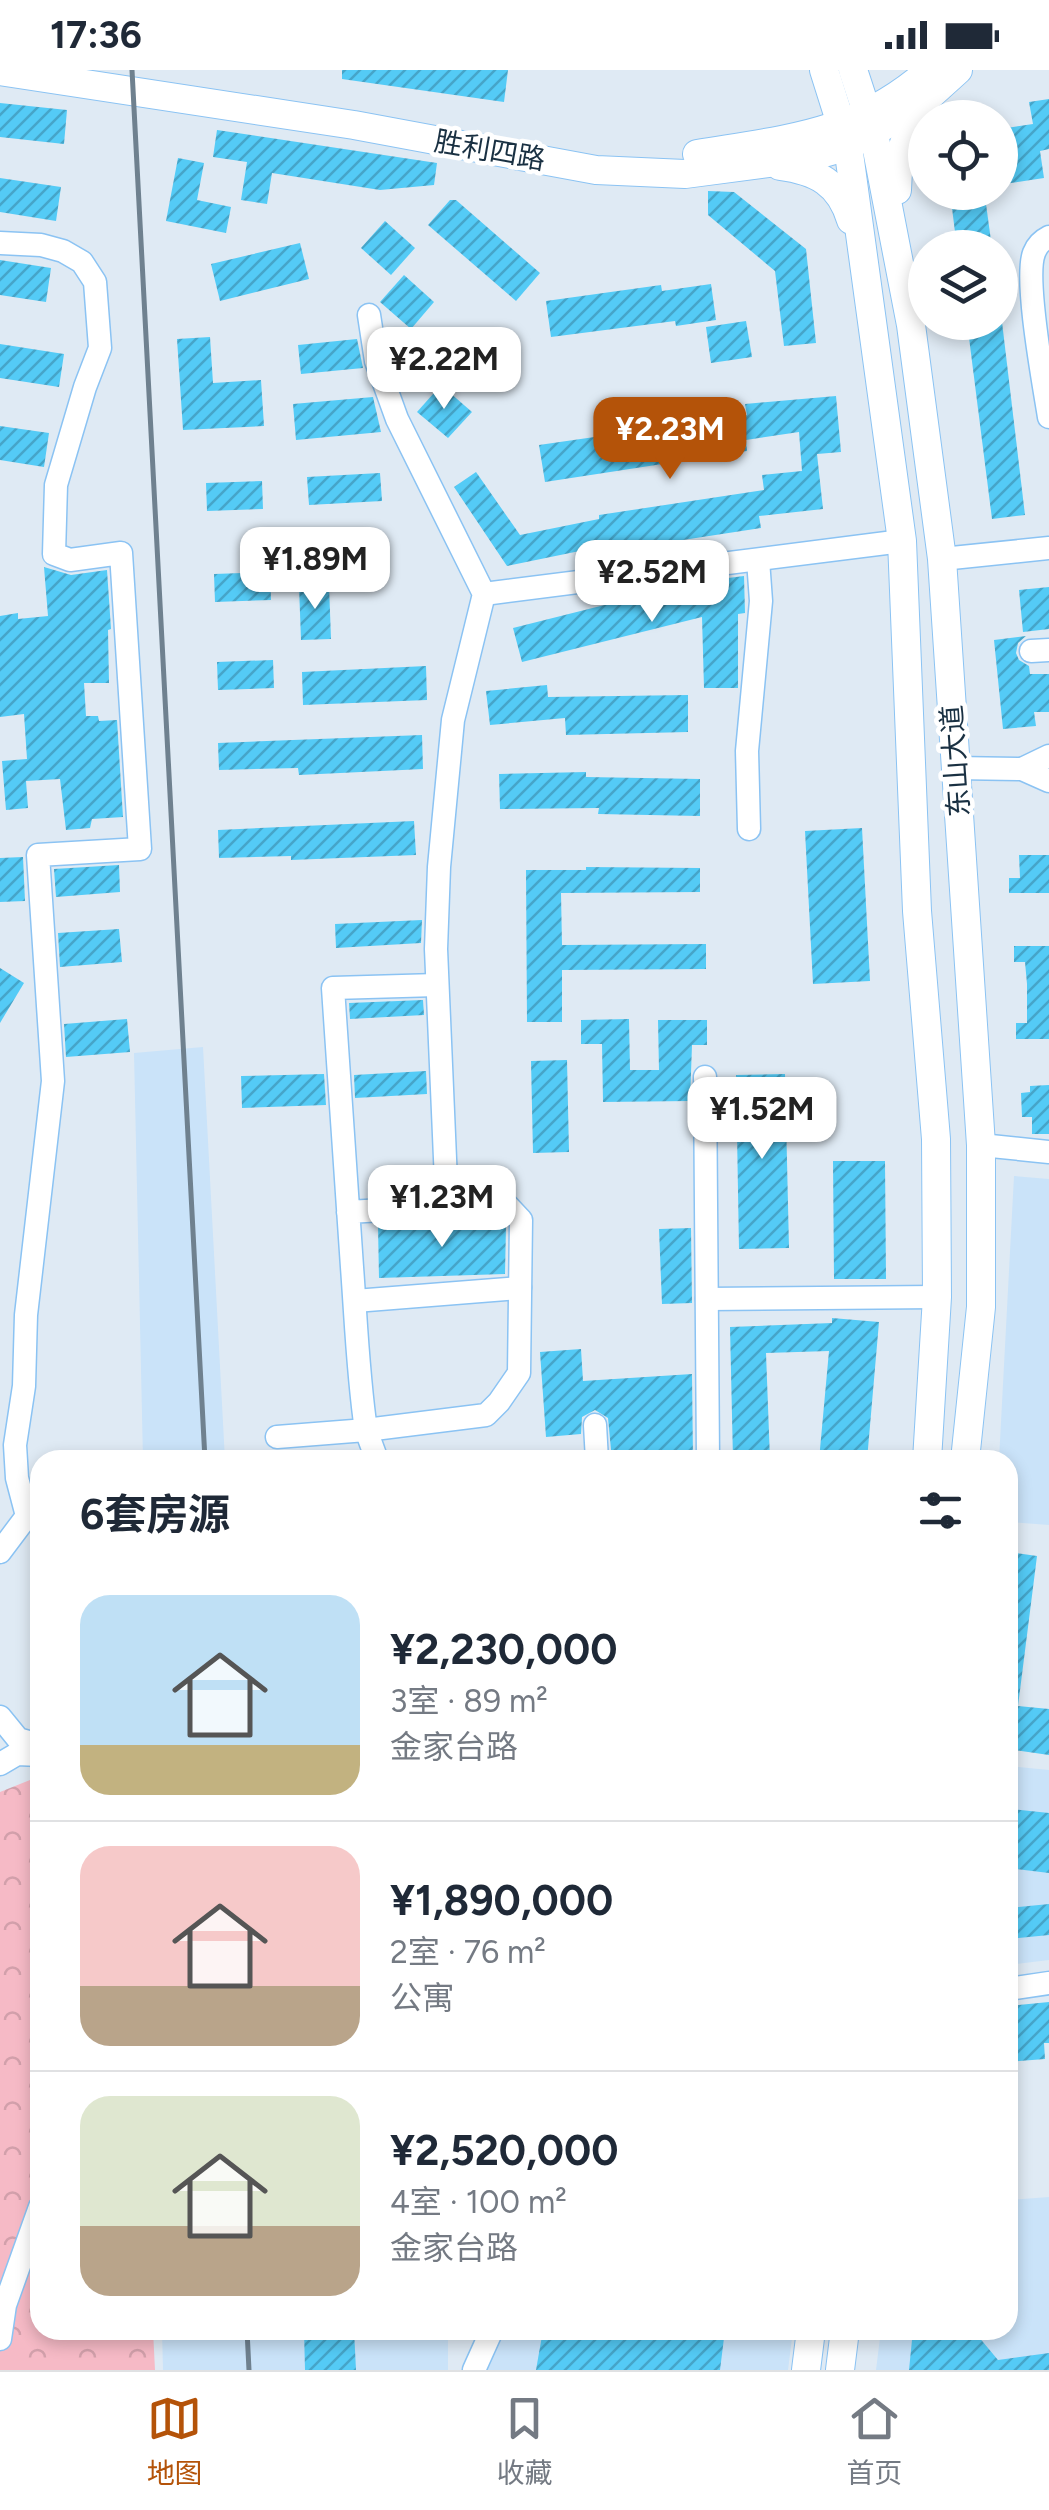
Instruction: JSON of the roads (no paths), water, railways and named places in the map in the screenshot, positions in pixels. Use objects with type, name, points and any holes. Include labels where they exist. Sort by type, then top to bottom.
[{"type":"main road","name":"胜利四路","points":[[0,70],[354,126],[596,170],[685,174],[760,154]]},
{"type":"main road","name":"胜利四路","points":[[108,70],[588,150],[806,158],[858,130],[916,108],[959,70]]},
{"type":"main road","points":[[760,154],[812,115],[820,99],[824,70]]},
{"type":"main road","name":"东山大道","points":[[824,70],[858,130],[908,311]]},
{"type":"main road","name":"东山大道","points":[[853,70],[870,304],[902,541],[917,911],[936,1139],[938,1297],[928,1450]]},
{"type":"main road","name":"胜利四路","points":[[858,130],[930,70]]},
{"type":"main road","points":[[908,252],[897,192],[898,152],[912,125],[959,70]]},
{"type":"main road","points":[[760,154],[828,180],[845,199],[870,304]]},
{"type":"main road","name":"东山大道","points":[[914,340],[942,559],[981,1145],[980,1307],[966,1450]]},
{"type":"main road","points":[[806,2370],[810,2340]]},
{"type":"main road","points":[[840,2370],[844,2340]]},
{"type":"street","points":[[1049,237],[1041,241],[1032,256],[1034,310],[1049,417]]},
{"type":"street","points":[[0,243],[63,251],[82,262],[95,282],[100,348],[84,387],[56,486],[54,554],[70,560],[121,553],[140,849],[38,855],[53,1081],[15,1445],[28,1516],[0,1552]]},
{"type":"street","points":[[369,316],[376,362],[397,418],[484,594],[453,720],[439,868],[437,985],[447,1205]]},
{"type":"street","points":[[484,594],[902,541]]},
{"type":"street","points":[[942,559],[1049,548]]},
{"type":"street","points":[[749,829],[747,751],[760,601],[758,560]]},
{"type":"street","points":[[1022,769],[1049,756]]},
{"type":"street","points":[[955,768],[1022,769],[1049,780]]},
{"type":"street","points":[[373,1450],[366,1430],[354,1301],[333,988],[437,985]]},
{"type":"street","points":[[705,1077],[708,1450]]},
{"type":"street","points":[[981,1145],[1049,1152]]},
{"type":"street","points":[[278,1438],[486,1415],[500,1402],[519,1372],[521,1220],[505,1202],[348,1212]]},
{"type":"street","points":[[354,1301],[520,1288]]},
{"type":"street","points":[[707,1300],[938,1297]]},
{"type":"street","points":[[595,1425],[596,1450]]},
{"type":"street","points":[[0,1716],[18,1739],[30,1743]]},
{"type":"street","points":[[0,1764],[17,1754],[30,1754]]},
{"type":"street","points":[[1018,1987],[1049,1983]]},
{"type":"street","points":[[0,2339],[5,2305],[30,2235]]},
{"type":"street","points":[[474,2370],[488,2340]]},
{"type":"railway","points":[[132,70],[204,1450]]},
{"type":"railway","points":[[248,2340],[249,2370]]}]
